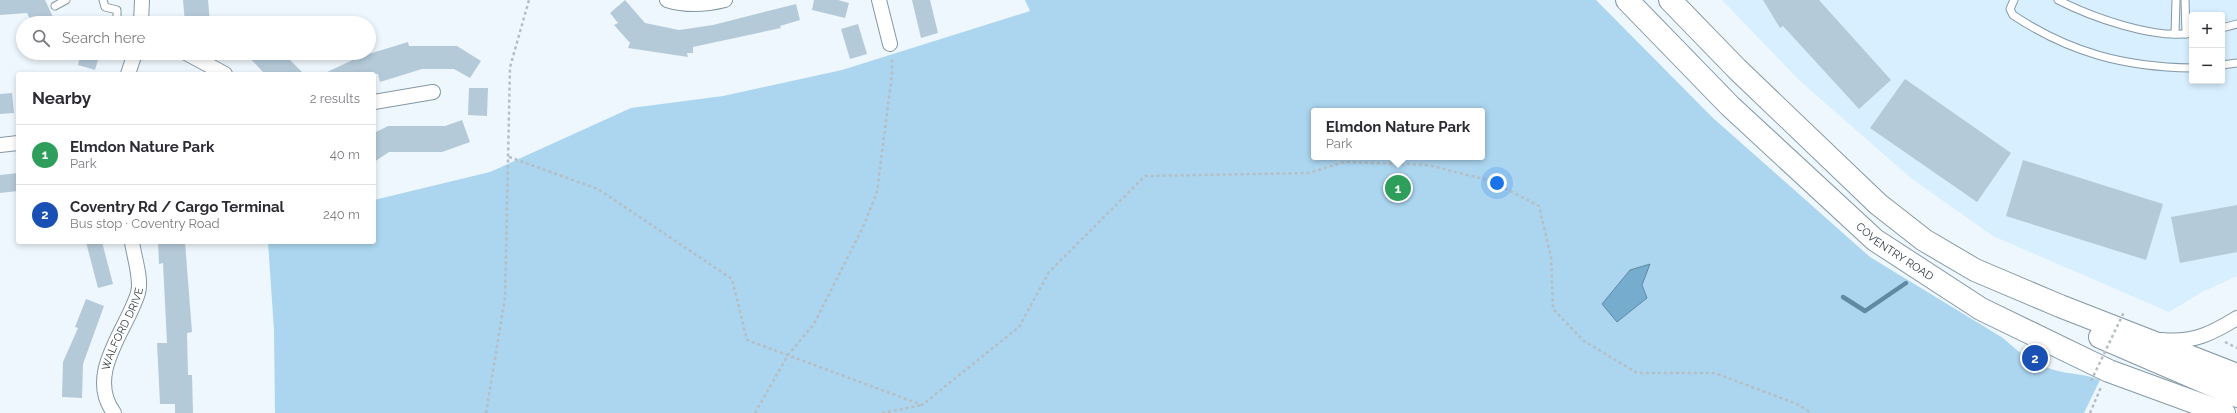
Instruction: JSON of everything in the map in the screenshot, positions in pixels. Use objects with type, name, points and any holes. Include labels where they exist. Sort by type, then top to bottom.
[{"type":"highway","name":"COVENTRY ROAD","points":[[1627,0],[1730,106],[1875,240],[1981,309],[2100,376],[2224,413]]},
{"type":"highway","points":[[1670,0],[1737,69],[1878,204],[1924,240],[2056,318],[2237,396]]},
{"type":"highway","points":[[1975,270],[2060,306],[2237,375]]},
{"type":"street","points":[[141,16],[142,0]]},
{"type":"street","points":[[667,0],[692,4],[708,4],[725,0]]},
{"type":"street","points":[[879,0],[890,44]]},
{"type":"street","points":[[129,72],[132,60]]},
{"type":"street","points":[[199,60],[221,72]]},
{"type":"street","points":[[376,102],[433,92]]},
{"type":"street","points":[[0,145],[16,143]]},
{"type":"street","name":"WALFORD DRIVE","points":[[114,413],[107,404],[105,381],[108,358],[138,292],[132,244]]},
{"type":"street","points":[[2146,339],[2190,341],[2210,333],[2237,318]]},
{"type":"lane","points":[[55,6],[66,0]]},
{"type":"lane","points":[[103,0],[105,7],[117,10],[117,16]]},
{"type":"lane","points":[[2014,0],[2010,9],[2013,15],[2088,53],[2131,64],[2189,68]]},
{"type":"lane","points":[[2058,0],[2074,8],[2119,25],[2175,34],[2189,34],[2185,0]]},
{"type":"lane","points":[[2175,34],[2176,0]]},
{"type":"lane","points":[[2225,27],[2237,24]]},
{"type":"lane","points":[[2225,65],[2237,63]]},
{"type":"path","points":[[486,413],[506,298],[510,67],[529,0]]},
{"type":"path","points":[[755,413],[788,355],[814,324],[863,227],[877,192],[892,74],[890,44]]},
{"type":"path","points":[[509,157],[598,189],[732,279],[747,340],[922,405]]},
{"type":"path","points":[[882,413],[922,405],[1019,327],[1049,272],[1145,176],[1309,173],[1344,162],[1428,165],[1491,181],[1539,206],[1551,257],[1553,309],[1584,341],[1637,373],[1715,373],[1797,404],[1812,413]]},
{"type":"path","points":[[2090,413],[2100,376],[2124,312]]},
{"type":"shaded area","points":[[1025,0],[1596,0],[1713,118],[1870,257],[2003,338],[2015,349],[2035,362],[2058,371],[2088,376],[2100,380],[2084,413],[275,413],[274,330],[268,244],[376,244],[376,200],[490,172],[631,108],[723,96],[842,70],[1030,11]]},
{"type":"shaded area","points":[[1722,0],[2237,0],[2237,276],[2202,292],[2169,312],[1993,236],[1912,179],[1800,81]]},
{"type":"shaded area","points":[[1650,264],[1642,285],[1647,298],[1617,322],[1602,304],[1630,270]]},
{"type":"building","points":[[0,0],[45,0],[53,16],[28,16],[27,13],[0,15]]},
{"type":"building","points":[[183,0],[208,0],[209,16],[184,16]]},
{"type":"building","points":[[625,0],[645,23],[679,30],[713,25],[796,4],[800,20],[780,26],[781,28],[693,47],[693,53],[687,53],[688,57],[628,48],[630,43],[614,25],[618,23],[610,13]]},
{"type":"building","points":[[814,0],[838,0],[849,3],[845,18],[812,10]]},
{"type":"building","points":[[912,0],[930,0],[938,33],[921,38]]},
{"type":"building","points":[[1763,0],[1819,0],[1891,80],[1859,109],[1783,26],[1780,28]]},
{"type":"building","points":[[858,24],[867,54],[850,59],[841,29]]},
{"type":"building","points":[[408,42],[409,46],[457,46],[481,61],[470,78],[454,69],[422,69],[380,82],[376,72],[327,72],[353,60],[376,60],[376,52]]},
{"type":"building","points":[[79,60],[98,60],[95,70],[78,65]]},
{"type":"building","points":[[252,60],[290,60],[302,72],[263,72]]},
{"type":"building","points":[[1905,79],[2011,153],[1977,202],[1870,128]]},
{"type":"building","points":[[469,88],[488,88],[487,116],[468,115]]},
{"type":"building","points":[[12,93],[14,113],[0,114],[0,94]]},
{"type":"building","points":[[462,120],[470,142],[442,152],[389,152],[376,161],[376,132],[388,126],[445,126]]},
{"type":"building","points":[[2023,160],[2163,204],[2146,260],[2006,216]]},
{"type":"building","points":[[16,173],[16,191],[0,193],[0,175]]},
{"type":"building","points":[[2237,205],[2237,252],[2180,263],[2171,217]]},
{"type":"building","points":[[87,244],[103,244],[113,284],[98,288]]},
{"type":"building","points":[[158,244],[185,244],[192,332],[187,333],[188,375],[192,375],[193,413],[175,413],[175,404],[160,404],[157,343],[167,343],[163,263],[159,264]]},
{"type":"building","points":[[86,299],[104,306],[83,364],[82,398],[62,397],[63,362],[78,328],[75,327]]},
{"type":"waterway","points":[[1843,297],[1865,311],[1906,283]]},
{"type":"place","name":"Elmdon Nature Park","points":[[1398,188]]},
{"type":"place","name":"Coventry Rd / Cargo Terminal","points":[[2035,358]]}]
